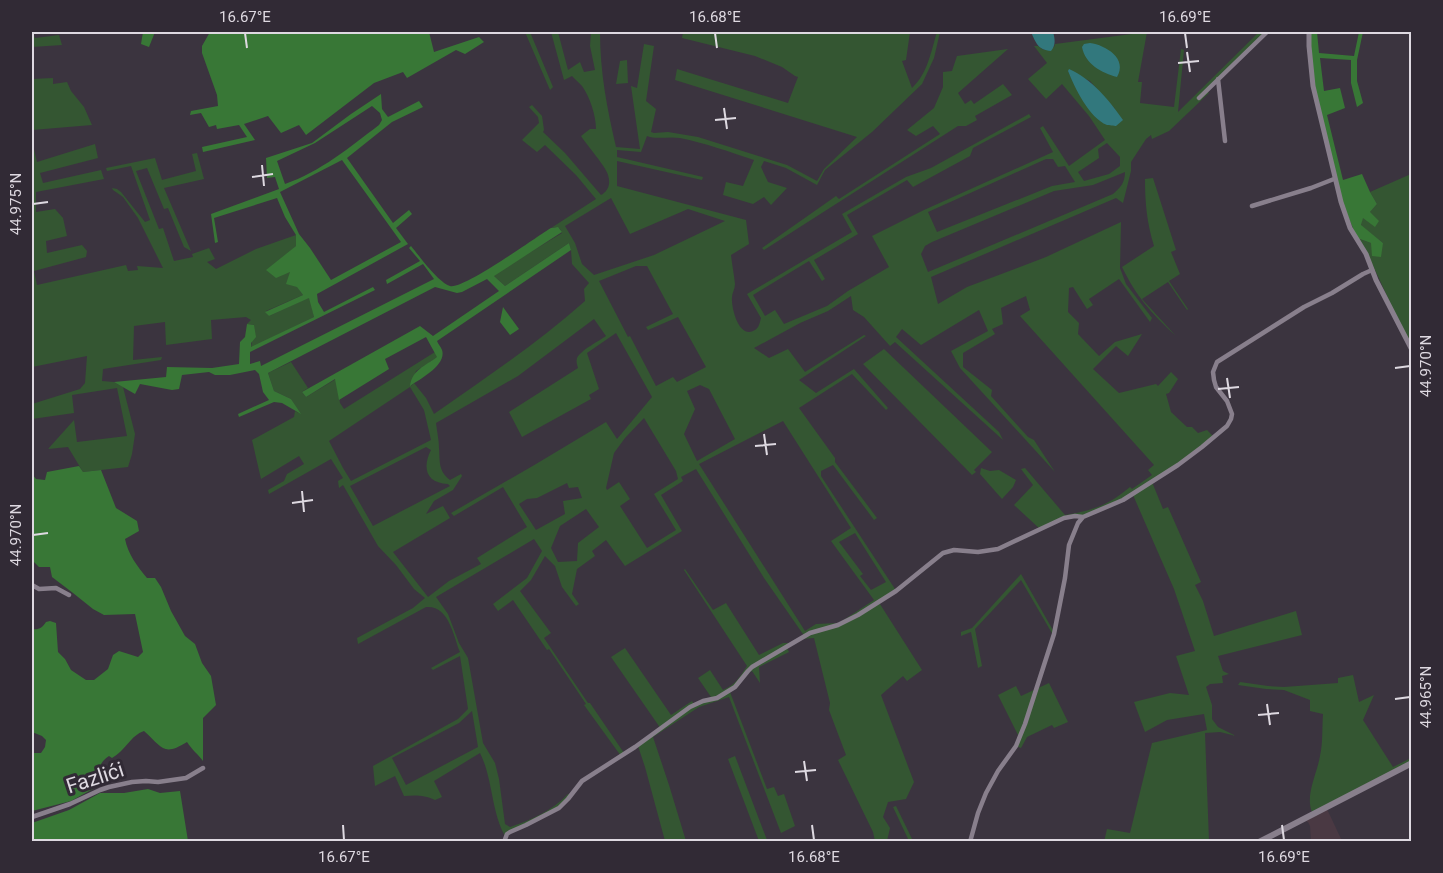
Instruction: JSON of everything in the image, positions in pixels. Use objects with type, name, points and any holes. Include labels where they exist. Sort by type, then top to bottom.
[{"type":"main road","points":[[1259,842],[1412,763]]},
{"type":"street","points":[[1199,98],[1267,32]]},
{"type":"street","points":[[1309,32],[1313,86],[1334,179],[1350,228],[1366,254],[1412,350]]},
{"type":"street","points":[[1218,79],[1225,141]]},
{"type":"street","points":[[1252,206],[1334,179]]},
{"type":"street","points":[[970,842],[986,792],[1016,747],[1025,724],[1058,620],[1069,545],[1078,523],[1083,517],[1123,500],[1189,458],[1227,426],[1231,419],[1231,411],[1215,383],[1213,372],[1220,360],[1304,307],[1372,270]]},
{"type":"street","points":[[504,842],[510,832],[559,808],[582,782],[690,707],[717,698],[735,687],[752,667],[803,637],[838,625],[858,615],[904,585],[943,553],[954,550],[978,552],[998,549],[1064,518],[1083,517]]},
{"type":"street","points":[[32,585],[39,589],[56,588],[69,595]]},
{"type":"street","name":"Fazlići","points":[[32,817],[109,787],[132,782],[158,782],[186,778],[203,768]]},
{"type":"shaded area","points":[[1327,809],[1342,841],[1311,841],[1310,826],[1306,821]]},
{"type":"green space","points":[[32,32],[35,38],[59,35],[62,45],[32,47]]},
{"type":"green space","points":[[143,32],[155,32],[149,47],[141,44]]},
{"type":"green space","points":[[210,32],[429,32],[434,52],[479,37],[484,42],[465,54],[456,50],[407,78],[403,72],[374,83],[306,135],[299,125],[281,133],[268,116],[244,124],[255,140],[203,152],[202,147],[247,137],[239,125],[217,129],[216,125],[209,127],[201,113],[190,115],[191,111],[218,106],[217,95],[202,53],[202,46]]},
{"type":"green space","points":[[525,32],[530,32],[553,87],[550,90]]},
{"type":"green space","points":[[551,32],[558,32],[568,70],[580,62],[584,72],[595,70],[590,46],[591,32],[600,32],[605,90],[616,147],[640,149],[631,86],[637,88],[644,44],[654,46],[646,101],[656,109],[651,132],[698,137],[787,165],[817,181],[824,169],[857,137],[675,80],[677,69],[788,103],[798,77],[782,67],[755,56],[682,38],[683,32],[910,32],[906,60],[902,61],[912,88],[922,76],[937,32],[940,32],[934,58],[922,84],[872,132],[825,170],[817,185],[786,168],[764,161],[761,167],[768,182],[787,188],[771,205],[764,197],[753,204],[723,195],[726,182],[743,186],[754,160],[708,145],[676,138],[647,136],[641,152],[617,150],[617,157],[703,177],[702,180],[617,161],[617,186],[746,220],[749,244],[731,255],[735,284],[732,302],[740,327],[749,332],[757,328],[761,318],[747,294],[852,232],[842,214],[906,177],[931,168],[1029,114],[1031,117],[973,148],[970,156],[913,187],[907,180],[847,215],[858,234],[814,260],[825,279],[822,281],[809,261],[753,295],[765,316],[775,310],[784,324],[827,306],[889,267],[872,236],[1053,152],[1040,128],[1043,126],[1069,166],[1105,140],[1089,116],[1062,84],[1046,99],[1028,79],[1047,63],[1034,46],[1044,50],[1054,47],[1055,44],[1147,32],[1138,82],[1142,82],[1140,103],[1174,107],[1181,49],[1184,50],[1178,112],[1259,32],[1266,32],[1206,90],[1209,93],[1169,131],[1152,139],[1151,135],[1146,139],[1131,162],[1123,203],[1116,198],[931,277],[938,304],[967,287],[1046,257],[1121,222],[1120,268],[1126,284],[1152,318],[1150,322],[1119,279],[1089,299],[1093,305],[1087,309],[1073,287],[1069,288],[1068,312],[1079,323],[1078,334],[1099,356],[1115,342],[1142,334],[1128,356],[1116,346],[1093,369],[1119,393],[1156,384],[1158,386],[1171,372],[1178,379],[1166,394],[1171,412],[1187,427],[1192,427],[1198,433],[1207,430],[1213,436],[1191,455],[1118,502],[1084,515],[1066,517],[1040,529],[1014,505],[1033,485],[1021,469],[1025,468],[1065,515],[1100,506],[1130,487],[1132,489],[1152,475],[1148,470],[1154,465],[1020,316],[1030,310],[1026,296],[1001,308],[1003,324],[992,329],[995,334],[963,353],[963,367],[992,390],[991,396],[1028,437],[1034,440],[1055,472],[960,368],[951,351],[988,331],[979,310],[921,345],[902,329],[896,337],[999,432],[1003,440],[895,342],[890,346],[864,317],[853,310],[851,296],[828,311],[754,348],[769,358],[788,349],[805,372],[864,335],[866,336],[799,380],[816,393],[854,369],[888,408],[886,410],[852,374],[799,408],[835,458],[835,462],[877,518],[874,520],[833,465],[821,471],[821,476],[895,589],[878,601],[922,670],[907,681],[903,676],[881,695],[914,782],[906,799],[888,802],[883,817],[890,828],[887,841],[875,841],[873,832],[838,760],[846,755],[829,710],[830,703],[814,638],[802,639],[805,637],[764,578],[696,469],[681,477],[683,481],[661,495],[682,531],[625,566],[606,540],[592,551],[595,556],[577,569],[572,594],[579,604],[576,606],[562,587],[555,566],[545,556],[531,580],[520,591],[551,633],[544,638],[624,753],[621,756],[513,600],[498,611],[493,604],[527,578],[542,551],[534,539],[436,597],[448,614],[459,643],[468,658],[483,743],[495,763],[499,779],[505,824],[510,827],[534,818],[570,794],[564,803],[505,836],[500,826],[480,753],[434,781],[442,797],[435,800],[420,796],[404,796],[395,776],[375,786],[373,766],[458,719],[468,709],[460,656],[433,670],[431,668],[460,652],[445,616],[434,608],[426,607],[358,644],[357,638],[413,608],[425,598],[414,589],[378,546],[343,485],[339,488],[338,481],[343,478],[331,459],[269,494],[268,490],[284,481],[287,474],[304,464],[299,456],[261,479],[252,440],[294,417],[295,411],[299,413],[291,399],[274,391],[268,373],[291,362],[308,388],[302,392],[306,397],[336,379],[340,403],[344,409],[435,352],[438,357],[416,371],[411,386],[414,383],[426,398],[434,414],[530,346],[585,301],[584,289],[589,283],[572,264],[569,243],[505,286],[493,275],[562,233],[560,229],[551,228],[596,199],[576,175],[545,145],[537,152],[522,140],[539,123],[538,117],[529,107],[532,105],[542,116],[543,132],[565,153],[601,195],[608,187],[607,172],[581,136],[590,129],[596,129],[590,101],[585,90],[572,76],[564,80]],"holes":[[[1068,71],[1090,81],[1115,109],[1081,97]],[[1107,143],[1120,157],[1120,166],[1109,174],[1084,181],[1078,172],[1099,158],[1098,149]],[[1046,159],[1053,159],[1058,167],[1065,166],[1075,182],[1052,186],[937,232],[928,212]],[[1125,172],[1122,185],[1113,194],[928,272],[921,254],[925,246],[1054,191],[1093,185]],[[611,198],[630,234],[688,209],[725,221],[654,255],[594,275],[582,264],[575,243],[565,226]],[[636,266],[647,266],[673,314],[646,327],[648,330],[678,317],[706,367],[677,382],[673,377],[656,386],[630,336],[628,337],[599,281]],[[594,319],[606,336],[579,355],[578,368],[509,412],[522,437],[591,399],[589,395],[599,389],[587,353],[616,333],[652,397],[617,439],[606,422],[451,513],[454,516],[503,487],[527,527],[477,558],[481,564],[449,581],[428,597],[393,552],[450,518],[443,506],[426,514],[434,501],[453,490],[462,476],[461,474],[450,480],[443,473],[436,423],[518,376]],[[700,385],[709,389],[735,439],[697,461],[684,434],[695,409],[687,391]],[[410,387],[424,410],[431,440],[351,481],[329,441]],[[644,418],[676,471],[678,479],[654,494],[676,530],[647,548],[620,506],[630,499],[619,482],[607,490],[614,453]],[[783,421],[851,528],[831,541],[874,600],[839,623],[816,624],[805,631],[699,464]],[[426,447],[431,450],[427,463],[431,478],[450,486],[373,526],[350,486]],[[567,483],[569,488],[578,487],[582,498],[563,501],[565,514],[536,530],[519,504]],[[586,509],[599,527],[578,543],[577,561],[558,562],[551,548],[560,526]],[[855,533],[886,582],[871,590],[860,576],[863,574],[839,542]],[[472,711],[478,747],[406,785],[392,758],[459,723]]]},
{"type":"green space","points":[[1310,32],[1317,32],[1319,53],[1354,56],[1359,32],[1363,32],[1357,60],[1357,81],[1363,103],[1357,107],[1351,83],[1351,60],[1320,58],[1324,91],[1340,88],[1345,108],[1327,115],[1343,180],[1362,174],[1377,204],[1370,212],[1379,221],[1375,227],[1363,218],[1361,225],[1383,243],[1381,257],[1372,256],[1371,243],[1357,238],[1343,204],[1316,94]]},
{"type":"green space","points":[[1008,49],[958,93],[965,104],[971,100],[974,104],[1003,84],[1012,95],[975,116],[977,120],[966,126],[958,126],[764,250],[762,248],[836,196],[839,199],[940,134],[933,126],[916,136],[907,130],[934,108],[943,87],[943,72],[952,71],[957,56]]},
{"type":"green space","points":[[627,60],[628,83],[616,84],[620,61]]},
{"type":"green space","points":[[53,78],[53,84],[67,82],[84,107],[92,125],[32,130],[32,79]]},
{"type":"green space","points":[[381,94],[382,109],[388,117],[419,101],[423,107],[392,122],[347,158],[393,223],[409,210],[412,214],[396,228],[408,244],[317,294],[318,302],[324,312],[373,287],[375,290],[250,352],[250,364],[260,361],[261,366],[434,279],[423,264],[387,284],[386,280],[420,261],[409,248],[411,246],[435,274],[450,286],[484,272],[551,228],[558,227],[562,232],[494,276],[505,286],[569,243],[571,250],[437,341],[442,350],[441,361],[432,371],[410,386],[416,372],[437,357],[426,337],[385,359],[389,369],[339,400],[335,379],[306,397],[302,392],[420,326],[433,336],[499,291],[487,279],[457,293],[435,287],[268,373],[274,391],[291,399],[301,414],[282,403],[274,402],[239,417],[238,414],[269,400],[263,392],[259,374],[255,370],[230,375],[215,375],[209,372],[182,375],[179,389],[172,390],[140,384],[135,394],[114,382],[166,377],[167,367],[212,368],[239,364],[240,342],[245,337],[247,324],[254,325],[256,337],[251,347],[314,317],[309,298],[269,316],[265,312],[303,295],[297,287],[286,284],[290,272],[276,278],[266,270],[296,246],[296,235],[277,198],[214,218],[218,242],[215,243],[211,214],[279,189],[275,177],[267,178],[266,158],[312,143]],"holes":[[[372,106],[380,113],[382,120],[379,125],[322,166],[285,184],[277,161],[315,143]],[[342,160],[401,242],[331,280],[299,234],[280,192]]]},
{"type":"green space","points":[[32,141],[37,162],[95,144],[98,158],[40,173],[43,183],[101,170],[104,179],[36,192],[36,212],[55,209],[63,218],[67,236],[46,241],[47,253],[82,245],[87,251],[86,257],[34,271],[37,285],[126,265],[128,271],[138,270],[137,266],[163,268],[138,218],[123,197],[112,188],[121,192],[145,222],[150,220],[131,166],[107,171],[106,168],[155,158],[162,180],[196,171],[192,154],[197,153],[204,179],[164,188],[191,251],[184,247],[168,208],[164,209],[147,168],[136,171],[159,229],[163,228],[174,261],[193,257],[192,254],[209,248],[215,259],[207,262],[216,269],[256,249],[296,235],[296,246],[291,251],[292,269],[296,284],[303,295],[266,311],[269,316],[310,297],[314,317],[251,348],[254,325],[247,324],[251,320],[246,317],[211,320],[212,339],[166,345],[165,322],[134,326],[133,360],[162,357],[161,360],[103,369],[102,381],[114,382],[123,387],[135,434],[128,467],[83,472],[68,447],[48,449],[74,420],[77,442],[127,436],[117,388],[72,395],[74,413],[32,419],[32,404],[80,389],[85,383],[87,356],[32,367]]},
{"type":"green space","points":[[1411,174],[1411,347],[1372,264],[1357,238],[1371,243],[1383,243],[1361,226],[1362,217],[1377,204],[1370,192]]},
{"type":"green space","points":[[1153,178],[1176,250],[1171,252],[1180,274],[1169,281],[1188,309],[1168,282],[1142,299],[1175,335],[1145,304],[1122,267],[1154,246],[1148,221],[1145,188],[1145,179]]},
{"type":"green space","points":[[503,307],[519,329],[510,335],[500,322]]},
{"type":"green space","points":[[884,349],[992,452],[972,475],[863,364]]},
{"type":"green space","points":[[79,466],[83,472],[101,470],[116,508],[137,521],[139,531],[125,539],[128,550],[147,578],[155,578],[185,636],[195,644],[202,663],[211,676],[216,705],[203,718],[203,761],[187,742],[173,749],[163,748],[144,731],[135,736],[117,755],[112,758],[109,756],[102,762],[100,785],[71,801],[32,811],[32,753],[41,753],[46,740],[32,732],[32,629],[40,628],[50,621],[56,623],[58,652],[71,670],[86,680],[94,680],[108,669],[113,655],[119,651],[138,657],[143,652],[135,614],[104,615],[52,577],[50,567],[39,567],[32,560],[32,474],[36,479],[45,480],[47,472]]},
{"type":"green space","points":[[981,468],[990,471],[999,470],[1016,480],[1002,499],[980,474]]},
{"type":"green space","points":[[1152,482],[1163,509],[1168,507],[1201,582],[1195,585],[1203,601],[1214,636],[1296,611],[1302,635],[1218,656],[1223,671],[1229,674],[1222,676],[1223,683],[1210,684],[1206,687],[1212,705],[1212,719],[1218,727],[1236,736],[1220,732],[1205,733],[1209,841],[1104,842],[1107,829],[1130,833],[1152,743],[1207,730],[1204,714],[1167,720],[1145,732],[1134,702],[1170,693],[1189,695],[1176,656],[1195,651],[1174,589],[1133,495]]},
{"type":"green space","points":[[685,569],[713,610],[726,603],[759,655],[783,643],[793,643],[787,648],[789,652],[759,667],[760,683],[752,671],[730,692],[767,789],[774,787],[778,796],[784,794],[795,826],[781,833],[729,697],[699,707],[653,737],[686,841],[681,839],[665,841],[638,746],[661,729],[611,657],[625,648],[671,715],[692,701],[694,704],[711,697],[698,678],[710,670],[723,690],[734,683],[747,666]]},
{"type":"green space","points":[[1021,574],[1054,632],[1053,635],[1021,580],[975,629],[982,666],[978,668],[971,632],[961,636],[961,632],[972,628]]},
{"type":"green space","points":[[1353,675],[1359,702],[1374,695],[1363,720],[1393,767],[1411,758],[1411,761],[1312,812],[1310,799],[1321,751],[1323,714],[1310,711],[1310,700],[1284,690],[1238,685],[1240,682],[1284,687],[1338,683],[1338,678]]},
{"type":"green space","points":[[1049,683],[1068,722],[1054,728],[1052,725],[1027,737],[1021,748],[1015,746],[1019,737],[998,695],[1016,686],[1021,696]]},
{"type":"green space","points":[[735,756],[767,840],[759,841],[728,759]]},
{"type":"green space","points":[[148,789],[160,793],[180,791],[188,841],[32,841],[32,823],[69,810],[100,793],[124,793]]},
{"type":"green space","points":[[896,806],[913,841],[909,841],[893,807]]},
{"type":"water","points":[[1031,32],[1053,32],[1055,42],[1051,51],[1040,47]]},
{"type":"water","points":[[1090,43],[1103,47],[1118,59],[1120,70],[1117,77],[1090,63],[1082,47]]},
{"type":"water","points":[[1069,69],[1093,84],[1123,120],[1116,126],[1107,125],[1094,116],[1079,94]]}]
